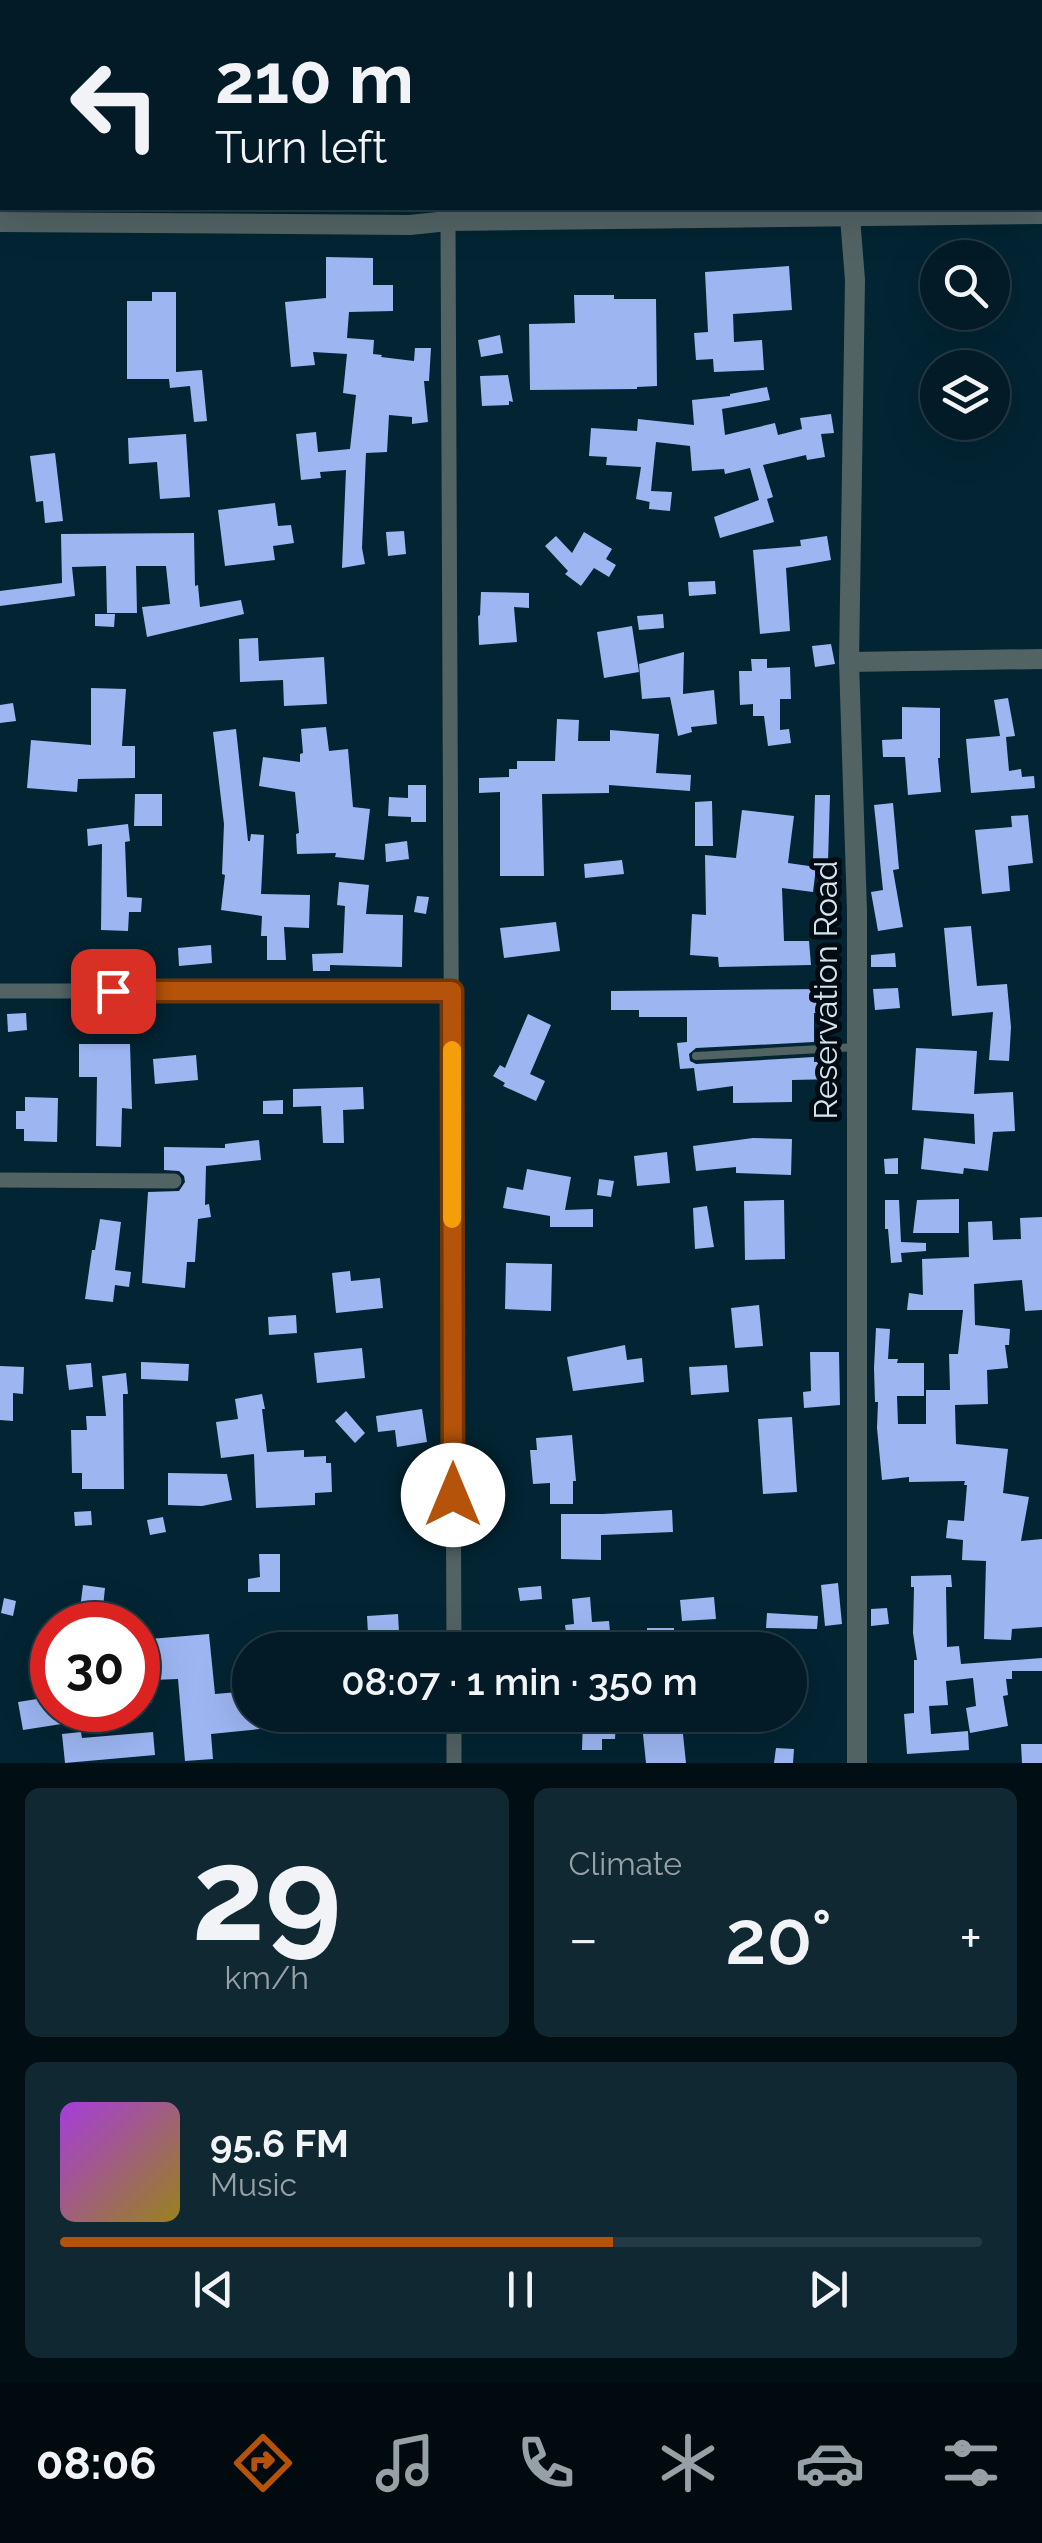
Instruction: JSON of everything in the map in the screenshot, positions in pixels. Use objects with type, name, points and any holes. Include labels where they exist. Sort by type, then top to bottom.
[{"type":"street","points":[[0,222],[410,216],[448,222],[951,211],[1042,214]]},
{"type":"street","name":"Reservation Road","points":[[850,216],[855,280],[849,662],[857,1047],[857,1763]]},
{"type":"street","points":[[448,222],[454,1632]]},
{"type":"street","points":[[849,662],[1042,658]]},
{"type":"street","points":[[0,990],[452,991]]},
{"type":"street","points":[[0,1180],[174,1181]]},
{"type":"street","points":[[454,1732],[454,1763]]},
{"type":"lane","points":[[696,1056],[857,1047]]},
{"type":"building","points":[[326,257],[373,258],[373,285],[393,285],[393,311],[349,312],[347,338],[374,340],[373,354],[381,357],[414,361],[415,348],[431,348],[429,381],[424,381],[428,422],[412,424],[412,417],[389,415],[387,452],[366,453],[362,548],[365,564],[342,568],[346,470],[320,472],[321,478],[301,480],[296,434],[316,432],[318,452],[350,449],[356,395],[343,393],[347,354],[313,352],[315,365],[291,367],[285,302],[326,298]]},
{"type":"building","points":[[789,266],[792,310],[733,314],[734,342],[762,340],[764,370],[714,372],[713,359],[696,360],[694,333],[708,332],[705,272]]},
{"type":"building","points":[[152,292],[176,292],[176,372],[202,370],[207,421],[194,422],[190,386],[170,388],[169,379],[127,379],[127,301],[152,301]]},
{"type":"building","points":[[574,295],[656,299],[657,386],[530,390],[529,324],[575,323]]},
{"type":"building","points":[[500,335],[503,353],[481,357],[478,340]]},
{"type":"building","points":[[508,375],[513,402],[482,406],[480,376]]},
{"type":"building","points":[[767,387],[770,400],[722,409],[725,435],[775,423],[778,435],[802,429],[800,418],[831,414],[834,433],[821,434],[825,457],[807,460],[806,455],[763,465],[773,497],[767,499],[774,522],[720,538],[714,517],[759,500],[750,468],[725,474],[724,469],[692,471],[690,446],[656,442],[651,491],[672,492],[670,511],[649,509],[650,502],[636,499],[641,467],[606,465],[607,457],[589,456],[591,428],[637,431],[638,419],[694,425],[692,400]]},
{"type":"building","points":[[186,434],[190,497],[160,499],[157,462],[129,464],[128,438]]},
{"type":"building","points":[[55,453],[63,521],[45,523],[43,501],[36,502],[30,456]]},
{"type":"building","points":[[275,503],[278,526],[291,525],[294,543],[273,546],[275,560],[225,566],[218,510]]},
{"type":"building","points":[[404,531],[406,554],[388,556],[386,532]]},
{"type":"building","points":[[584,532],[612,549],[606,559],[616,565],[609,577],[594,568],[581,586],[565,574],[568,571],[545,546],[556,536],[572,553]]},
{"type":"building","points":[[194,533],[195,586],[198,585],[200,607],[241,600],[244,614],[147,637],[142,607],[170,604],[166,566],[136,566],[137,613],[107,613],[106,566],[72,567],[75,596],[0,606],[0,591],[62,583],[61,534]]},
{"type":"building","points":[[827,536],[831,560],[786,568],[790,631],[760,634],[753,550],[801,546],[800,540]]},
{"type":"building","points":[[715,581],[716,594],[689,596],[688,582]]},
{"type":"building","points":[[481,592],[529,593],[529,608],[514,607],[517,642],[479,645]]},
{"type":"building","points":[[95,614],[115,614],[114,627],[95,626]]},
{"type":"building","points":[[663,614],[664,628],[639,630],[637,616]]},
{"type":"building","points":[[632,626],[639,672],[604,678],[597,632]]},
{"type":"building","points":[[258,638],[259,661],[324,657],[327,704],[284,706],[283,680],[240,682],[239,639]]},
{"type":"building","points":[[831,644],[835,664],[815,667],[812,646]]},
{"type":"building","points":[[684,652],[683,694],[714,690],[717,724],[691,727],[692,732],[678,736],[670,697],[642,699],[639,664]]},
{"type":"building","points":[[751,659],[767,659],[767,668],[790,667],[791,699],[780,699],[780,730],[789,729],[791,743],[768,746],[764,716],[753,716],[753,704],[740,705],[739,671],[752,671]]},
{"type":"building","points":[[91,688],[126,689],[122,746],[135,746],[135,778],[78,779],[77,792],[27,788],[31,740],[91,745]]},
{"type":"building","points":[[1008,698],[1015,736],[1006,737],[1009,771],[1021,769],[1022,777],[1034,776],[1035,788],[971,793],[966,739],[1000,736],[994,700]]},
{"type":"building","points":[[13,703],[16,721],[0,723],[0,705]]},
{"type":"building","points":[[902,707],[940,708],[941,792],[908,795],[905,757],[883,757],[882,740],[902,739]]},
{"type":"building","points":[[557,719],[579,720],[578,741],[610,741],[610,730],[659,734],[656,773],[691,775],[690,791],[609,785],[609,793],[542,794],[544,876],[500,876],[500,792],[479,793],[479,778],[509,777],[509,769],[517,769],[517,761],[555,761]]},
{"type":"building","points":[[326,727],[329,751],[348,749],[353,807],[370,809],[364,860],[335,857],[336,853],[297,854],[295,792],[259,786],[263,757],[300,762],[301,729]]},
{"type":"building","points":[[236,729],[248,841],[251,834],[264,835],[261,894],[310,895],[309,928],[284,927],[286,960],[267,960],[267,936],[261,936],[262,916],[221,910],[224,824],[213,732]]},
{"type":"building","points":[[408,785],[426,785],[426,822],[388,816],[389,797],[408,798]]},
{"type":"building","points":[[135,794],[162,794],[162,826],[134,826]]},
{"type":"building","points":[[815,795],[830,795],[828,862],[813,861]]},
{"type":"building","points":[[712,801],[713,846],[695,846],[695,802]]},
{"type":"building","points":[[893,803],[899,869],[893,870],[903,927],[878,931],[871,892],[883,890],[874,805]]},
{"type":"building","points":[[742,810],[794,816],[788,863],[816,867],[813,892],[782,888],[784,941],[809,941],[811,965],[719,967],[718,957],[690,955],[692,914],[706,915],[705,855],[736,858]]},
{"type":"building","points":[[1028,815],[1033,863],[1008,866],[1010,891],[982,894],[975,830],[1012,827],[1011,816]]},
{"type":"building","points":[[128,824],[127,897],[142,898],[141,912],[129,912],[128,931],[101,930],[102,844],[88,846],[87,829]]},
{"type":"building","points":[[407,841],[409,859],[386,862],[385,844]]},
{"type":"building","points":[[622,860],[624,874],[585,878],[584,864]]},
{"type":"building","points":[[339,882],[369,885],[366,914],[403,915],[402,967],[330,965],[330,971],[313,971],[312,954],[343,953],[345,906],[337,905]]},
{"type":"building","points":[[417,896],[429,897],[426,914],[414,912]]},
{"type":"building","points":[[556,922],[560,951],[504,958],[500,928]]},
{"type":"building","points":[[971,926],[977,986],[1007,984],[1009,1061],[989,1060],[993,1012],[952,1016],[944,928]]},
{"type":"building","points":[[211,945],[212,963],[179,966],[178,948]]},
{"type":"building","points":[[895,953],[896,967],[871,967],[871,955]]},
{"type":"building","points":[[898,988],[900,1008],[875,1010],[873,989]]},
{"type":"building","points":[[822,989],[822,1013],[814,1013],[814,1042],[696,1048],[689,1054],[690,1061],[696,1064],[814,1057],[814,1062],[836,1061],[837,1079],[792,1080],[792,1102],[733,1103],[733,1086],[697,1091],[694,1068],[680,1069],[677,1043],[687,1042],[687,1017],[639,1017],[639,1010],[611,1010],[611,991]]},
{"type":"building","points":[[26,1013],[27,1030],[8,1032],[7,1014]]},
{"type":"building","points":[[528,1014],[551,1025],[530,1074],[545,1081],[536,1101],[503,1086],[505,1083],[493,1076],[500,1065],[505,1068]]},
{"type":"building","points":[[79,1044],[130,1044],[132,1109],[122,1108],[121,1147],[96,1146],[97,1077],[79,1077]]},
{"type":"building","points":[[916,1048],[977,1051],[974,1094],[1013,1092],[1015,1131],[993,1132],[988,1171],[964,1168],[963,1174],[921,1169],[924,1138],[975,1144],[974,1114],[912,1110]]},
{"type":"building","points":[[196,1055],[198,1080],[155,1084],[153,1059]]},
{"type":"building","points":[[363,1087],[364,1109],[343,1110],[344,1143],[323,1143],[321,1106],[293,1107],[293,1089]]},
{"type":"building","points":[[25,1097],[58,1098],[57,1142],[24,1141],[24,1129],[16,1129],[16,1111],[25,1111]]},
{"type":"building","points":[[283,1100],[283,1114],[263,1114],[263,1101]]},
{"type":"building","points":[[753,1138],[792,1139],[791,1175],[736,1173],[736,1167],[696,1171],[693,1146]]},
{"type":"building","points":[[259,1140],[261,1160],[206,1166],[205,1205],[209,1204],[211,1217],[198,1219],[195,1262],[187,1262],[185,1288],[142,1283],[148,1192],[179,1191],[185,1182],[179,1171],[164,1170],[164,1147],[225,1148],[225,1144]]},
{"type":"building","points":[[667,1152],[670,1183],[637,1186],[634,1156]]},
{"type":"building","points":[[898,1158],[898,1174],[885,1174],[884,1159]]},
{"type":"building","points":[[527,1169],[571,1177],[565,1210],[593,1209],[593,1227],[550,1227],[550,1216],[503,1208],[507,1187],[523,1190]]},
{"type":"building","points":[[599,1179],[614,1181],[611,1197],[597,1195]]},
{"type":"building","points":[[959,1199],[959,1233],[913,1233],[917,1200]]},
{"type":"building","points":[[784,1200],[785,1259],[745,1260],[744,1201]]},
{"type":"building","points":[[885,1200],[899,1200],[901,1242],[926,1243],[926,1251],[901,1253],[902,1262],[891,1263]]},
{"type":"building","points":[[707,1206],[714,1247],[695,1249],[693,1208]]},
{"type":"building","points":[[1042,1217],[1042,1310],[1025,1311],[1022,1280],[974,1284],[975,1325],[1010,1329],[1009,1345],[1005,1345],[1008,1368],[987,1370],[988,1404],[955,1405],[956,1444],[1008,1449],[1003,1493],[1029,1497],[1021,1541],[1042,1539],[1042,1627],[1012,1629],[1011,1640],[984,1639],[986,1561],[962,1560],[963,1540],[946,1538],[948,1520],[964,1521],[965,1481],[909,1482],[909,1477],[882,1480],[875,1402],[876,1328],[890,1329],[888,1359],[924,1363],[924,1396],[897,1396],[898,1424],[926,1424],[926,1390],[950,1390],[949,1354],[958,1354],[963,1310],[907,1310],[909,1293],[923,1295],[922,1259],[969,1257],[968,1222],[992,1221],[993,1240],[1021,1239],[1020,1218]]},
{"type":"building","points":[[100,1219],[121,1222],[115,1270],[131,1272],[129,1287],[115,1285],[113,1302],[85,1299]]},
{"type":"building","points":[[506,1263],[552,1264],[551,1311],[505,1309]]},
{"type":"building","points":[[350,1271],[351,1281],[380,1278],[383,1308],[336,1313],[332,1273]]},
{"type":"building","points":[[759,1305],[763,1346],[735,1348],[731,1308]]},
{"type":"building","points":[[296,1315],[297,1333],[269,1335],[268,1317]]},
{"type":"building","points":[[625,1345],[627,1360],[642,1358],[644,1382],[573,1391],[567,1357]]},
{"type":"building","points":[[362,1348],[365,1378],[317,1383],[314,1353]]},
{"type":"building","points":[[810,1352],[839,1352],[840,1405],[804,1408],[803,1392],[811,1391]]},
{"type":"building","points":[[141,1362],[189,1364],[188,1381],[141,1379]]},
{"type":"building","points":[[91,1363],[93,1387],[69,1390],[66,1365]]},
{"type":"building","points":[[727,1365],[729,1392],[691,1395],[689,1367]]},
{"type":"building","points":[[0,1366],[24,1367],[23,1394],[13,1393],[13,1421],[0,1420]]},
{"type":"building","points":[[126,1373],[124,1489],[82,1489],[82,1473],[72,1473],[71,1430],[87,1430],[86,1416],[106,1416],[102,1376]]},
{"type":"building","points":[[262,1394],[267,1452],[304,1450],[304,1457],[326,1456],[326,1463],[331,1463],[332,1492],[315,1493],[315,1505],[256,1508],[254,1454],[221,1458],[216,1422],[238,1419],[235,1399]]},
{"type":"building","points":[[422,1409],[427,1442],[397,1447],[395,1430],[378,1432],[376,1416]]},
{"type":"building","points":[[346,1411],[365,1433],[355,1443],[335,1421]]},
{"type":"building","points":[[792,1417],[797,1492],[763,1494],[758,1419]]},
{"type":"building","points":[[572,1435],[576,1481],[573,1504],[550,1504],[550,1483],[533,1484],[530,1450],[537,1450],[536,1438]]},
{"type":"building","points":[[168,1473],[227,1474],[232,1500],[202,1506],[168,1505]]},
{"type":"building","points":[[672,1510],[673,1532],[601,1535],[601,1560],[561,1559],[561,1514]]},
{"type":"building","points":[[91,1511],[92,1525],[75,1526],[74,1512]]},
{"type":"building","points":[[163,1517],[166,1532],[150,1535],[147,1520]]},
{"type":"building","points":[[259,1554],[280,1554],[280,1592],[248,1592],[248,1579],[260,1577]]},
{"type":"building","points":[[951,1575],[952,1587],[946,1587],[947,1647],[959,1646],[961,1664],[1042,1658],[1042,1671],[1012,1671],[1012,1679],[1006,1679],[1008,1695],[1003,1696],[1008,1726],[970,1733],[966,1708],[976,1706],[973,1678],[946,1681],[948,1705],[929,1706],[931,1734],[968,1731],[969,1750],[907,1754],[904,1714],[914,1713],[917,1660],[911,1576]]},
{"type":"building","points":[[838,1583],[842,1624],[825,1626],[821,1585]]},
{"type":"building","points":[[83,1585],[105,1588],[104,1602],[81,1602]]},
{"type":"building","points":[[541,1586],[542,1599],[520,1601],[518,1588]]},
{"type":"building","points":[[590,1597],[592,1622],[609,1621],[610,1632],[566,1632],[565,1625],[574,1624],[572,1599]]},
{"type":"building","points":[[714,1597],[716,1619],[682,1621],[680,1600]]},
{"type":"building","points":[[4,1598],[16,1601],[13,1616],[1,1613]]},
{"type":"building","points":[[887,1608],[889,1624],[871,1626],[871,1609]]},
{"type":"building","points":[[767,1613],[818,1616],[817,1629],[766,1628]]},
{"type":"building","points":[[398,1614],[399,1632],[368,1632],[367,1616]]},
{"type":"building","points":[[647,1628],[674,1628],[674,1632],[647,1632]]},
{"type":"building","points":[[209,1634],[215,1694],[232,1693],[232,1732],[211,1734],[213,1759],[185,1761],[178,1679],[160,1680],[160,1638]]},
{"type":"building","points":[[30,1700],[30,1729],[23,1730],[18,1702]]},
{"type":"building","points":[[81,1732],[82,1738],[153,1732],[155,1755],[65,1763],[62,1734]]},
{"type":"building","points":[[583,1732],[615,1732],[615,1739],[602,1739],[602,1750],[582,1750]]},
{"type":"building","points":[[643,1732],[683,1732],[686,1763],[646,1763]]},
{"type":"building","points":[[1021,1744],[1042,1744],[1042,1763],[1022,1763]]},
{"type":"building","points":[[776,1748],[794,1749],[793,1763],[774,1763]]},
{"type":"slow traffic","points":[[452,1050],[452,1219]]},
{"type":"route","points":[[113,991],[452,991],[453,1495]]}]
